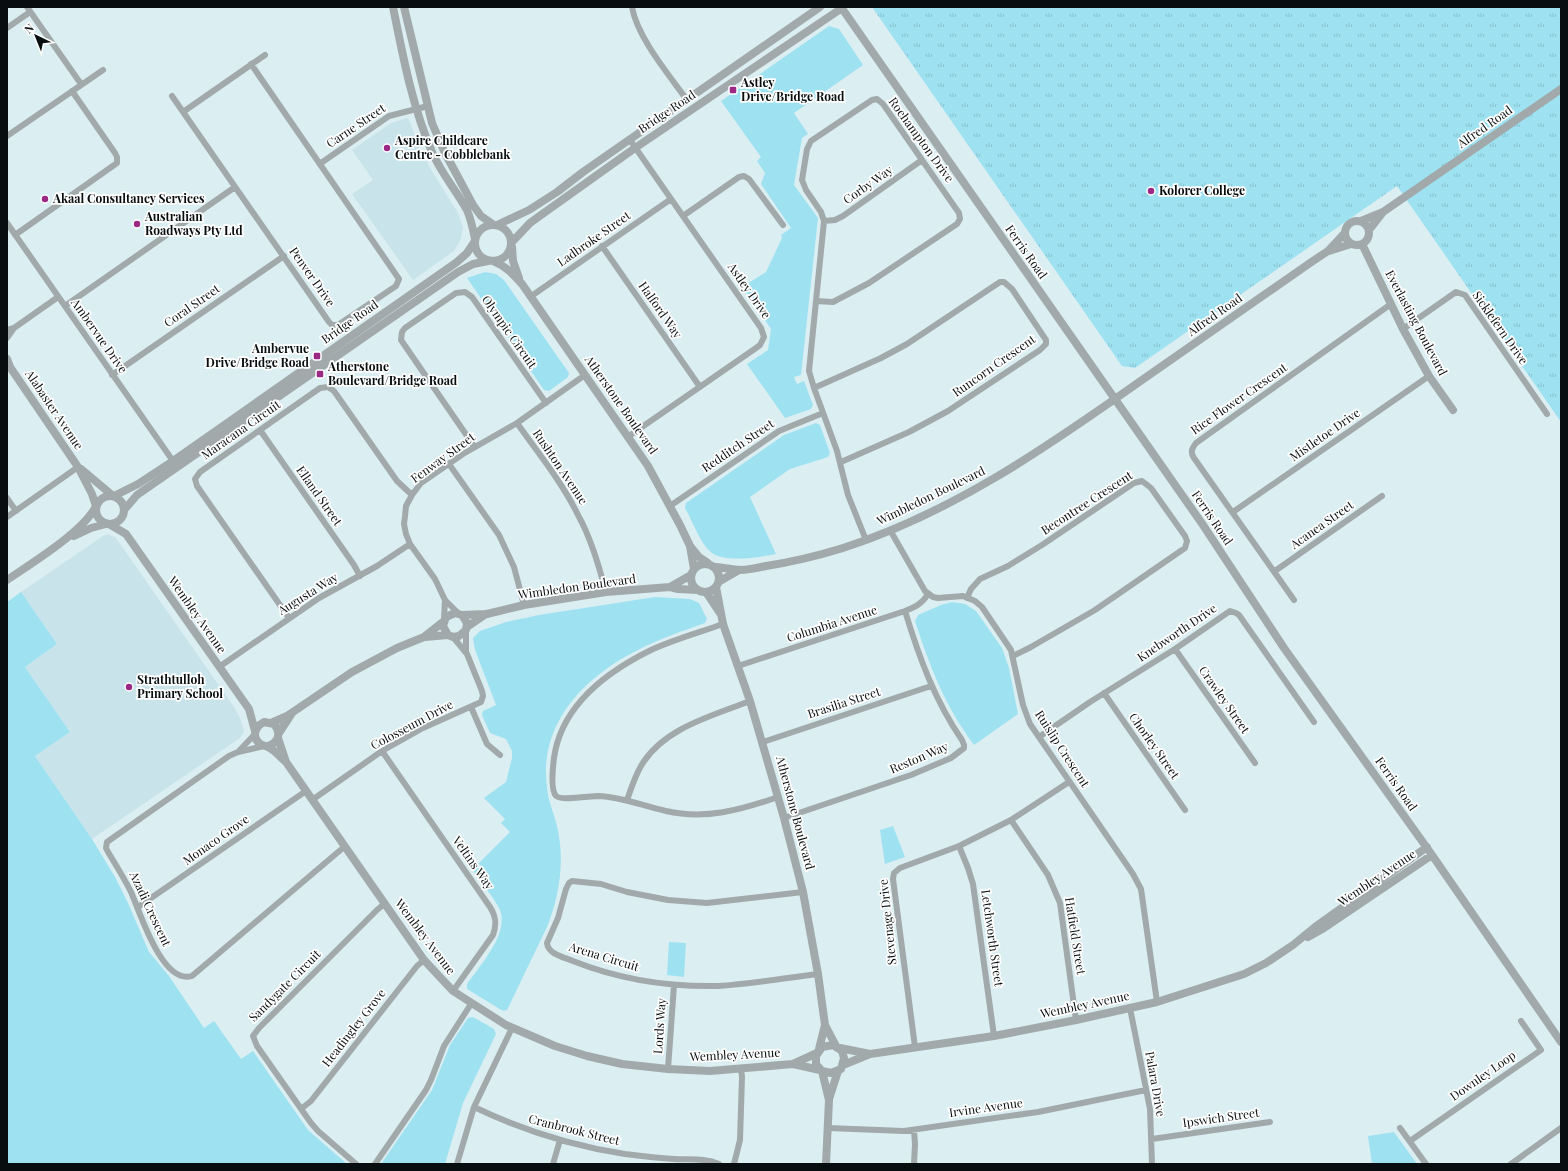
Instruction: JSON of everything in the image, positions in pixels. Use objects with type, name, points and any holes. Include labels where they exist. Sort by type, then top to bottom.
[{"type":"street","points":[[393,7],[416,109],[424,132],[442,171],[471,221],[475,246],[479,255],[490,261],[499,261],[508,255],[512,244],[509,233],[506,229],[495,225],[480,216],[444,151],[432,123],[404,7]]},
{"type":"street","points":[[632,7],[634,17],[641,34],[687,100]]},
{"type":"street","name":"Bridge Road","points":[[495,225],[529,210],[820,7]]},
{"type":"street","name":"Bridge Road","points":[[512,244],[530,223],[541,215],[635,148],[842,8]]},
{"type":"street","name":"Ferris Road","points":[[842,8],[1203,525],[1284,648],[1427,847],[1561,1042]]},
{"type":"street","points":[[7,28],[28,9],[81,84]]},
{"type":"street","points":[[183,112],[265,55]]},
{"type":"street","name":"Penver Drive","points":[[172,96],[329,322],[335,326],[341,324],[396,286],[399,281],[397,273],[251,64]]},
{"type":"street","points":[[7,136],[103,70]]},
{"type":"street","name":"Alfred Road","points":[[1361,221],[1383,212],[1561,89]]},
{"type":"street","points":[[15,235],[117,163],[118,160],[115,153],[72,91]]},
{"type":"street","name":"Roehampton Drive","points":[[816,300],[833,302],[869,283],[906,260],[959,222],[959,213],[883,104],[877,99],[872,100],[809,144],[802,180],[806,190],[821,212],[824,221]]},
{"type":"street","name":"Carne Street","points":[[320,163],[389,116],[428,106]]},
{"type":"street","name":"Astley Drive","points":[[628,436],[760,345],[763,341],[764,334],[630,140]]},
{"type":"street","name":"Corby Way","points":[[824,221],[836,220],[843,216],[922,160]]},
{"type":"street","points":[[683,216],[738,178],[744,176],[749,179],[783,225]]},
{"type":"street","points":[[65,306],[236,187]]},
{"type":"street","name":"Ladbroke Street","points":[[530,296],[671,199]]},
{"type":"street","name":"Alfred Road","points":[[1369,230],[1383,212]]},
{"type":"street","points":[[824,221],[809,371],[841,462],[848,495],[866,540]]},
{"type":"street","points":[[1353,221],[1361,221],[1365,223],[1369,230],[1368,238],[1358,246],[1348,242],[1344,234],[1346,226],[1349,223],[1353,221]]},
{"type":"street","name":"Ambervue Drive","points":[[7,223],[173,462]]},
{"type":"street","points":[[475,240],[478,233],[482,229],[495,225]]},
{"type":"street","name":"Alfred Road","points":[[1115,399],[1328,251],[1344,234]]},
{"type":"street","name":"Bridge Road","points":[[113,496],[134,486],[173,462],[457,262],[467,253],[475,240]]},
{"type":"street","name":"Atherstone Boulevard","points":[[512,244],[513,261],[522,284]]},
{"type":"street","name":"Alfred Road","points":[[1328,251],[1351,244]]},
{"type":"street","name":"Everlasting Boulevard","points":[[1362,244],[1403,329],[1429,376],[1453,410]]},
{"type":"street","name":"Halford Way","points":[[602,246],[700,387]]},
{"type":"street","name":"Coral Street","points":[[112,375],[284,256]]},
{"type":"street","name":"Bridge Road","points":[[124,512],[137,495],[458,272],[473,264],[490,261]]},
{"type":"street","name":"Atherstone Boulevard","points":[[490,261],[506,268],[522,284],[648,466],[690,546],[699,557],[712,565]]},
{"type":"street","name":"Runcorn Crescent","points":[[814,388],[881,358],[907,344],[1000,282],[1004,282],[1012,289],[1046,340],[1046,344],[1040,350],[948,411],[909,432],[841,462]]},
{"type":"street","name":"Olympic Circuit","points":[[474,446],[401,340],[402,332],[405,328],[456,293],[464,292],[472,297],[546,404]]},
{"type":"street","name":"Sicklefern Drive","points":[[1403,329],[1456,292],[1465,295],[1547,414]]},
{"type":"street","points":[[7,338],[14,328],[58,296]]},
{"type":"street","name":"Rice Flower Crescent","points":[[1294,600],[1192,455],[1191,450],[1193,446],[1391,304]]},
{"type":"street","points":[[7,330],[14,328]]},
{"type":"street","name":"Alabaster Avenue","points":[[7,359],[8,366],[78,467],[92,494],[96,507]]},
{"type":"street","name":"Fenway Street","points":[[444,621],[444,600],[435,579],[410,544],[406,534],[404,524],[406,506],[412,494],[421,483],[474,446],[517,423],[546,404],[585,375]]},
{"type":"street","name":"Mistletoe Drive","points":[[1233,512],[1429,376]]},
{"type":"street","name":"Maracana Circuit","points":[[289,618],[195,482],[196,476],[320,388],[328,387],[334,391],[397,481],[412,494]]},
{"type":"street","name":"Wimbledon Boulevard","points":[[718,584],[739,570],[796,561],[866,540],[946,505],[986,484],[1018,464],[1115,399]]},
{"type":"street","name":"Redditch Street","points":[[670,506],[779,431],[823,413]]},
{"type":"street","name":"Rushton Avenue","points":[[517,423],[565,492],[579,516],[606,592]]},
{"type":"street","name":"Elland Street","points":[[260,430],[354,565],[360,576]]},
{"type":"street","points":[[449,464],[499,534],[514,567],[524,605]]},
{"type":"street","points":[[7,517],[78,467]]},
{"type":"street","name":"Alabaster Avenue","points":[[78,467],[113,496]]},
{"type":"street","name":"Becontree Crescent","points":[[967,598],[971,589],[980,579],[1008,566],[1134,484],[1142,481],[1151,488],[1185,536],[1187,541],[1185,548],[1095,610],[1057,633],[1013,656]]},
{"type":"street","points":[[7,580],[57,545],[88,519],[100,499],[108,495],[113,496],[122,503],[124,512],[117,522],[80,532],[57,545]]},
{"type":"street","name":"Acanea Street","points":[[1275,571],[1382,496]]},
{"type":"street","points":[[7,498],[16,511]]},
{"type":"street","points":[[96,507],[95,512],[99,520],[107,524]]},
{"type":"street","name":"Wembley Avenue","points":[[124,512],[126,534]]},
{"type":"street","name":"Wembley Avenue","points":[[107,524],[126,534],[249,709],[268,723]]},
{"type":"street","points":[[890,530],[920,584],[928,594],[938,598],[956,595],[967,598]]},
{"type":"street","name":"Augusta Way","points":[[219,667],[319,598],[360,576],[410,544]]},
{"type":"street","name":"Atherstone Boulevard","points":[[690,546],[693,572]]},
{"type":"street","points":[[702,564],[712,565],[719,573],[718,584],[702,591],[692,582],[693,572],[702,564]]},
{"type":"street","name":"Wimbledon Boulevard","points":[[712,565],[739,570]]},
{"type":"street","name":"Wimbledon Boulevard","points":[[670,587],[693,572]]},
{"type":"street","name":"Atherstone Boulevard","points":[[718,584],[720,613],[723,624],[763,742],[803,892],[826,1025],[838,1047]]},
{"type":"street","name":"Wimbledon Boulevard","points":[[460,614],[487,614],[524,605],[606,592],[670,587],[702,591]]},
{"type":"street","name":"Atherstone Boulevard","points":[[702,591],[720,613]]},
{"type":"street","name":"Columbia Avenue","points":[[738,666],[905,611],[924,601],[928,594]]},
{"type":"street","name":"Ruislip Crescent","points":[[967,598],[975,601],[982,608],[1007,642],[1013,656],[1027,717],[1039,738],[1133,874],[1140,889],[1157,1002]]},
{"type":"street","name":"Fenway Street","points":[[444,600],[460,614]]},
{"type":"street","name":"Reston Way","points":[[784,818],[911,775],[951,758],[961,752],[964,745],[945,714],[931,686],[905,611]]},
{"type":"street","name":"Knebworth Drive","points":[[1039,738],[1104,693],[1175,649],[1230,611],[1236,613],[1314,722]]},
{"type":"street","points":[[294,711],[275,742],[266,746],[258,743],[255,732],[258,725],[287,716],[294,711],[352,672],[396,648],[424,637],[444,621],[449,614],[460,614],[466,620],[466,628],[459,636],[424,637]]},
{"type":"street","name":"Wimbledon Boulevard","points":[[466,628],[487,614]]},
{"type":"street","points":[[444,621],[444,629],[451,636]]},
{"type":"street","points":[[723,624],[666,644],[632,660],[597,685],[584,697],[567,718],[555,749],[552,770],[555,795],[561,799],[597,796],[627,800],[666,812],[696,815],[732,812],[778,798]]},
{"type":"street","name":"Colosseum Drive","points":[[466,628],[466,654]]},
{"type":"street","name":"Colosseum Drive","points":[[312,800],[382,751],[423,728],[481,702],[483,696],[466,654],[451,636]]},
{"type":"street","name":"Crawley Street","points":[[1175,649],[1255,763]]},
{"type":"street","name":"Brasilia Street","points":[[763,742],[931,686]]},
{"type":"street","name":"Chorley Street","points":[[1104,693],[1185,810]]},
{"type":"street","points":[[627,800],[641,766],[654,750],[666,739],[687,726],[750,701]]},
{"type":"street","points":[[471,707],[487,744],[500,755]]},
{"type":"street","name":"Wembley Avenue","points":[[249,709],[255,732]]},
{"type":"street","points":[[268,723],[276,727],[278,735]]},
{"type":"street","name":"Azadi Crescent","points":[[238,752],[255,732]]},
{"type":"street","name":"Wembley Avenue","points":[[278,735],[286,762]]},
{"type":"street","name":"Wembley Avenue","points":[[266,746],[286,762],[424,960],[453,991],[471,1004],[512,1028],[555,1046],[587,1056],[622,1064],[668,1069],[710,1071],[793,1064],[821,1070]]},
{"type":"street","name":"Azadi Crescent","points":[[266,746],[238,752],[229,756],[107,842],[106,845],[108,852],[138,907],[149,938],[164,961],[180,975],[188,977],[199,970],[344,847]]},
{"type":"street","name":"Veltins Way","points":[[382,751],[490,907],[496,919],[493,935],[453,991]]},
{"type":"street","name":"Stevenage Drive","points":[[915,1047],[893,876],[896,870],[959,846],[1010,820],[1069,782]]},
{"type":"street","name":"Monaco Grove","points":[[138,907],[306,791]]},
{"type":"street","name":"Hatfield Street","points":[[1010,820],[1048,875],[1060,903],[1076,1020]]},
{"type":"street","name":"Letchworth Street","points":[[959,846],[973,884],[994,1036]]},
{"type":"street","name":"Wembley Avenue","points":[[1293,945],[1315,927],[1427,847]]},
{"type":"street","name":"Wembley Avenue","points":[[840,1068],[870,1054],[994,1036],[1157,1002],[1244,974],[1266,963],[1293,945],[1324,928],[1432,855]]},
{"type":"street","name":"Arena Circuit","points":[[803,892],[707,903],[680,902],[626,892],[601,884],[577,882],[569,883],[558,918],[547,943],[550,950],[582,965],[647,981],[674,985],[719,986],[818,974]]},
{"type":"street","name":"Sandygate Circuit","points":[[356,1164],[318,1131],[253,1039],[254,1034],[384,904]]},
{"type":"street","name":"Headingley Grove","points":[[301,1109],[311,1101],[417,966],[424,960]]},
{"type":"street","name":"Lords Way","points":[[668,1069],[674,985]]},
{"type":"street","points":[[375,1164],[426,1090],[444,1046],[471,1004]]},
{"type":"street","name":"Palara Drive","points":[[1130,1008],[1150,1109],[1152,1164]]},
{"type":"street","name":"Downley Loop","points":[[1410,1141],[1541,1050],[1521,1021]]},
{"type":"street","name":"Atherstone Boulevard","points":[[818,1051],[826,1025]]},
{"type":"street","points":[[457,1164],[474,1107],[512,1028]]},
{"type":"street","points":[[826,1164],[829,1100],[844,1054],[838,1047],[829,1045],[818,1051],[816,1060],[821,1070],[829,1100]]},
{"type":"street","name":"Wembley Avenue","points":[[838,1047],[870,1054]]},
{"type":"street","name":"Wembley Avenue","points":[[793,1064],[818,1051]]},
{"type":"street","points":[[821,1070],[831,1073],[840,1068]]},
{"type":"street","points":[[734,1164],[740,1140],[742,1077],[740,1069]]},
{"type":"street","name":"Irvine Avenue","points":[[828,1128],[899,1131],[914,1130],[1038,1112],[1146,1090]]},
{"type":"street","name":"Cranbrook Street","points":[[474,1107],[519,1127],[560,1140],[626,1154],[674,1159],[708,1160],[719,1164]]},
{"type":"street","name":"Ipswich Street","points":[[1152,1139],[1270,1122]]},
{"type":"street","points":[[1400,1128],[1426,1164]]},
{"type":"street","points":[[1511,1164],[1561,1128]]},
{"type":"street","points":[[914,1130],[914,1164]]},
{"type":"street","points":[[553,1164],[560,1140]]},
{"type":"shaded area","points":[[407,118],[409,119],[416,139],[430,168],[458,213],[463,227],[461,239],[454,251],[413,280],[352,194],[373,180],[352,150],[391,123]]},
{"type":"shaded area","name":"Strathtulloh Primary School","points":[[108,534],[116,538],[234,707],[240,718],[244,731],[240,738],[92,839],[35,756],[70,732],[25,667],[57,644],[21,592]]},
{"type":"green space","points":[[872,7],[1561,7],[1561,422],[1397,186],[1135,368],[1122,366]]},
{"type":"green space","points":[[829,26],[839,29],[863,65],[794,113],[808,134],[802,138],[794,185],[818,218],[801,375],[794,377],[797,384],[804,381],[813,405],[811,409],[785,418],[747,364],[768,350],[771,329],[746,292],[750,289],[747,284],[766,272],[782,238],[781,235],[791,228],[761,184],[765,173],[757,161],[761,157],[721,101]]},
{"type":"green space","points":[[485,272],[496,274],[504,280],[569,373],[568,377],[549,391],[544,390],[467,278]]},
{"type":"green space","points":[[816,423],[820,425],[830,453],[828,457],[790,469],[750,497],[776,554],[753,558],[734,559],[725,558],[712,553],[704,544],[697,532],[685,508],[686,503],[784,435]]},
{"type":"green space","points":[[21,592],[57,644],[25,667],[70,732],[35,756],[92,839],[115,877],[149,952],[169,976],[204,1028],[214,1021],[241,1059],[253,1051],[308,1130],[347,1164],[7,1164],[7,602]]},
{"type":"green space","points":[[655,597],[690,599],[699,603],[707,619],[705,623],[664,638],[640,649],[601,673],[584,687],[558,722],[550,742],[546,764],[547,787],[557,826],[561,851],[558,890],[547,927],[507,1010],[503,1011],[467,989],[467,984],[486,958],[498,938],[501,927],[502,917],[499,908],[474,872],[475,867],[510,832],[501,823],[505,819],[484,798],[506,782],[512,758],[512,751],[506,739],[490,733],[482,715],[483,711],[496,705],[475,650],[473,638],[480,631],[506,622],[539,615]]},
{"type":"green space","points":[[952,602],[965,604],[976,611],[1002,648],[1009,668],[1018,714],[974,745],[955,716],[939,686],[915,621],[918,615]]},
{"type":"green space","points":[[893,826],[905,857],[885,864],[880,830]]},
{"type":"green space","points":[[669,942],[686,943],[684,977],[667,975]]},
{"type":"green space","points":[[473,1017],[494,1029],[496,1034],[463,1103],[445,1164],[381,1164],[432,1090],[450,1045],[468,1018]]},
{"type":"green space","points":[[1394,1132],[1417,1164],[1372,1164],[1368,1136]]},
{"type":"place","name":"Astley Drive/Bridge Road","points":[[733,90]]},
{"type":"place","name":"Aspire Childcare Centre - Cobblebank","points":[[387,148]]},
{"type":"place","name":"Kolorer College","points":[[1151,191]]},
{"type":"place","name":"Akaal Consultancy Services","points":[[45,199]]},
{"type":"place","name":"Australian Roadways Pty Ltd","points":[[137,224]]},
{"type":"place","name":"Ambervue Drive/Bridge Road","points":[[317,356]]},
{"type":"place","name":"Atherstone Boulevard/Bridge Road","points":[[320,374]]},
{"type":"place","name":"Strathtulloh Primary School","points":[[129,687]]}]
